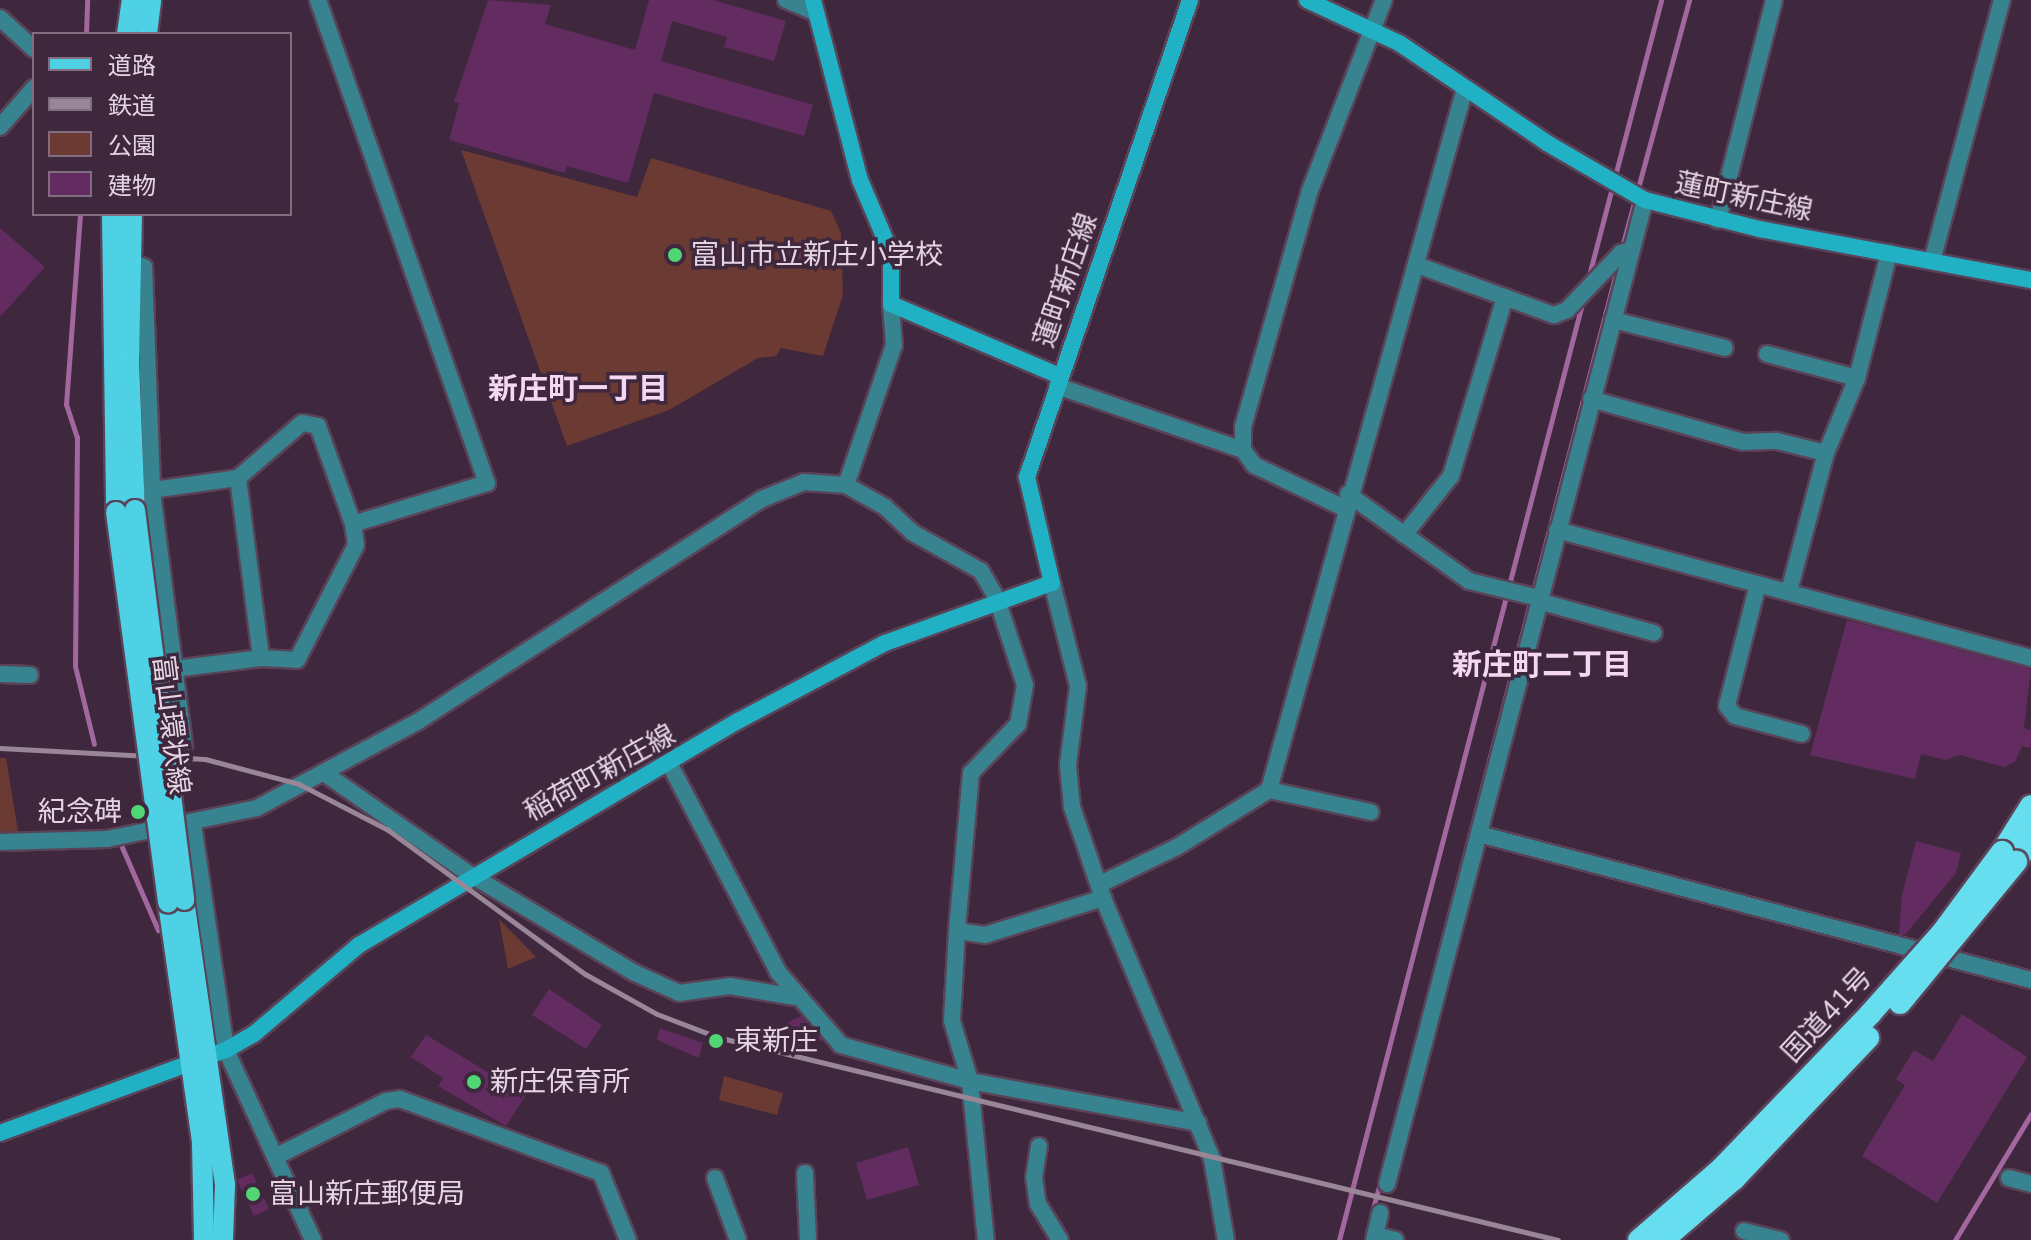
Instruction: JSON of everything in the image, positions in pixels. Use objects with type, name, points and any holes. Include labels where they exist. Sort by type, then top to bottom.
[{"type":"highway","name":"国道41号","points":[[1663,1240],[1801,1111],[1955,941],[2009,857],[2031,806]]},
{"type":"highway","name":"国道41号","points":[[1639,1240],[1722,1168],[1830,1056],[2009,857],[2031,838]]},
{"type":"main road","points":[[127,32],[132,0]]},
{"type":"main road","points":[[147,32],[151,0]]},
{"type":"main road","name":"蓮町新庄線","points":[[891,304],[1058,381],[1190,0]]},
{"type":"main road","name":"蓮町新庄線","points":[[1307,0],[1370,26],[1642,198],[1718,220],[2031,280]]},
{"type":"main road","points":[[814,6],[860,180],[891,253],[891,304]]},
{"type":"main road","name":"富山環状線","points":[[112,216],[126,511],[176,901],[209,1057],[225,1185],[223,1240]]},
{"type":"main road","name":"富山環状線","points":[[126,511],[132,216]]},
{"type":"main road","points":[[1052,583],[1027,477],[1058,381]]},
{"type":"main road","name":"稲荷町新庄線","points":[[0,1133],[209,1057],[254,1034],[359,945],[471,875],[670,765],[844,662],[997,599],[1052,583]]},
{"type":"main road","name":"富山環状線","points":[[204,1240],[209,1057]]},
{"type":"street","points":[[318,0],[487,483],[353,524]]},
{"type":"street","points":[[786,0],[814,6]]},
{"type":"street","points":[[1243,450],[1243,427],[1309,193],[1370,26],[1384,0]]},
{"type":"street","points":[[1718,220],[1774,0]]},
{"type":"street","points":[[1932,261],[2002,0]]},
{"type":"street","points":[[0,18],[32,47]]},
{"type":"street","points":[[957,931],[985,935],[1101,891],[1269,790],[1346,501],[1417,265],[1465,88]]},
{"type":"street","points":[[0,127],[32,90]]},
{"type":"street","points":[[1387,1184],[1537,598],[1632,250],[1642,198]]},
{"type":"street","points":[[1417,265],[1554,315],[1567,310],[1621,253],[1632,250]]},
{"type":"street","points":[[1789,591],[1826,453],[1857,378],[1889,253]]},
{"type":"street","points":[[130,262],[144,267],[152,490],[184,745]]},
{"type":"street","points":[[1404,535],[1451,476],[1505,297]]},
{"type":"street","points":[[846,485],[894,345],[891,304]]},
{"type":"street","points":[[1613,320],[1725,348]]},
{"type":"street","points":[[1767,354],[1857,378]]},
{"type":"street","points":[[1058,381],[1243,450],[1254,465],[1346,501],[1404,535],[1469,581],[1654,633]]},
{"type":"street","points":[[1591,399],[1743,442],[1777,441],[1826,453]]},
{"type":"street","points":[[152,490],[238,478],[302,423],[318,426],[353,524],[356,545],[297,660],[261,658],[174,669]]},
{"type":"street","points":[[238,478],[261,658]]},
{"type":"street","points":[[0,842],[107,839],[193,824],[257,808],[417,722],[762,499],[804,482],[846,485],[885,507],[913,533],[981,571],[997,599],[1025,685],[1018,724],[971,773],[957,931],[952,1021],[970,1081],[986,1240]]},
{"type":"street","points":[[1557,530],[2031,658]]},
{"type":"street","points":[[1052,583],[1078,686],[1068,765],[1072,807],[1101,891],[1212,1159],[1226,1240]]},
{"type":"street","points":[[1758,584],[1727,706],[1735,716],[1802,734]]},
{"type":"street","points":[[0,674],[30,675]]},
{"type":"street","points":[[175,725],[183,775]]},
{"type":"street","points":[[670,765],[795,997],[841,1045],[970,1081],[1198,1123]]},
{"type":"street","points":[[324,773],[471,875],[635,973],[679,993],[730,986],[795,997]]},
{"type":"street","points":[[1269,790],[1371,812]]},
{"type":"street","points":[[193,824],[209,1057],[275,1157],[313,1240]]},
{"type":"street","points":[[1479,834],[2031,980]]},
{"type":"street","points":[[275,1157],[386,1101],[400,1099],[601,1173],[628,1240]]},
{"type":"street","points":[[1039,1146],[1034,1177],[1038,1204],[1060,1240]]},
{"type":"street","points":[[805,1173],[808,1240]]},
{"type":"street","points":[[715,1178],[738,1240]]},
{"type":"street","points":[[2009,1178],[2031,1184]]},
{"type":"street","points":[[1380,1213],[1375,1238],[1395,1240]]},
{"type":"street","points":[[1744,1231],[1781,1240]]},
{"type":"green space","points":[[461,150],[637,197],[651,158],[831,211],[841,233],[843,295],[823,356],[781,348],[776,356],[758,358],[669,410],[567,446]]},
{"type":"green space","points":[[0,758],[6,758],[19,837],[0,835]]},
{"type":"green space","points":[[499,919],[536,957],[508,969]]},
{"type":"green space","points":[[724,1076],[783,1093],[777,1115],[719,1100]]},
{"type":"building","points":[[488,0],[551,5],[545,24],[635,50],[649,0],[713,0],[786,21],[774,61],[724,47],[727,37],[672,21],[661,61],[813,105],[804,136],[654,93],[628,183],[567,166],[565,173],[449,140],[459,103],[454,102]]},
{"type":"building","points":[[0,228],[45,267],[0,317]]},
{"type":"building","points":[[1847,620],[2031,669],[2024,728],[2031,730],[2031,748],[2022,746],[2015,762],[2004,767],[1960,755],[1945,760],[1921,754],[1915,779],[1810,755]]},
{"type":"building","points":[[1916,841],[1961,853],[1956,873],[1905,935],[1899,934],[1902,895]]},
{"type":"building","points":[[549,989],[602,1025],[586,1049],[532,1015]]},
{"type":"building","points":[[1962,1014],[2027,1057],[1937,1203],[1862,1156],[1905,1085],[1896,1079],[1914,1050],[1933,1061]]},
{"type":"building","points":[[801,1016],[822,1040],[794,1052],[793,1043],[775,1050],[766,1039],[788,1030],[788,1022]]},
{"type":"building","points":[[660,1028],[703,1043],[699,1058],[657,1040]]},
{"type":"building","name":"新庄保育所","points":[[426,1035],[526,1095],[506,1126],[438,1086],[443,1078],[411,1057]]},
{"type":"building","points":[[908,1147],[919,1185],[867,1200],[856,1163]]},
{"type":"building","points":[[252,1173],[269,1209],[254,1216],[237,1180]]},
{"type":"waterway","points":[[86,32],[87,0]]},
{"type":"waterway","points":[[1588,279],[1661,0]]},
{"type":"waterway","points":[[1622,247],[1689,0]]},
{"type":"waterway","points":[[80,216],[66,404],[77,437],[75,666],[94,744]]},
{"type":"waterway","points":[[1436,964],[1618,265]]},
{"type":"waterway","points":[[1339,1240],[1583,300]]},
{"type":"waterway","points":[[121,845],[158,930]]},
{"type":"waterway","points":[[1955,1240],[2031,1114]]},
{"type":"waterway","points":[[1371,1216],[1381,1179]]},
{"type":"railway","points":[[0,748],[205,759],[299,784],[388,830],[585,974],[657,1014],[717,1037],[1558,1240]]},
{"type":"place","name":"富山市立新庄小学校","points":[[675,255]]},
{"type":"place","name":"紀念碑","points":[[138,812]]},
{"type":"place","name":"東新庄","points":[[716,1041]]},
{"type":"place","name":"新庄保育所","points":[[474,1082]]},
{"type":"place","name":"富山新庄郵便局","points":[[253,1194]]},
{"type":"district","name":"新庄町一丁目","points":[[578,390]]},
{"type":"district","name":"新庄町二丁目","points":[[1542,666]]}]
